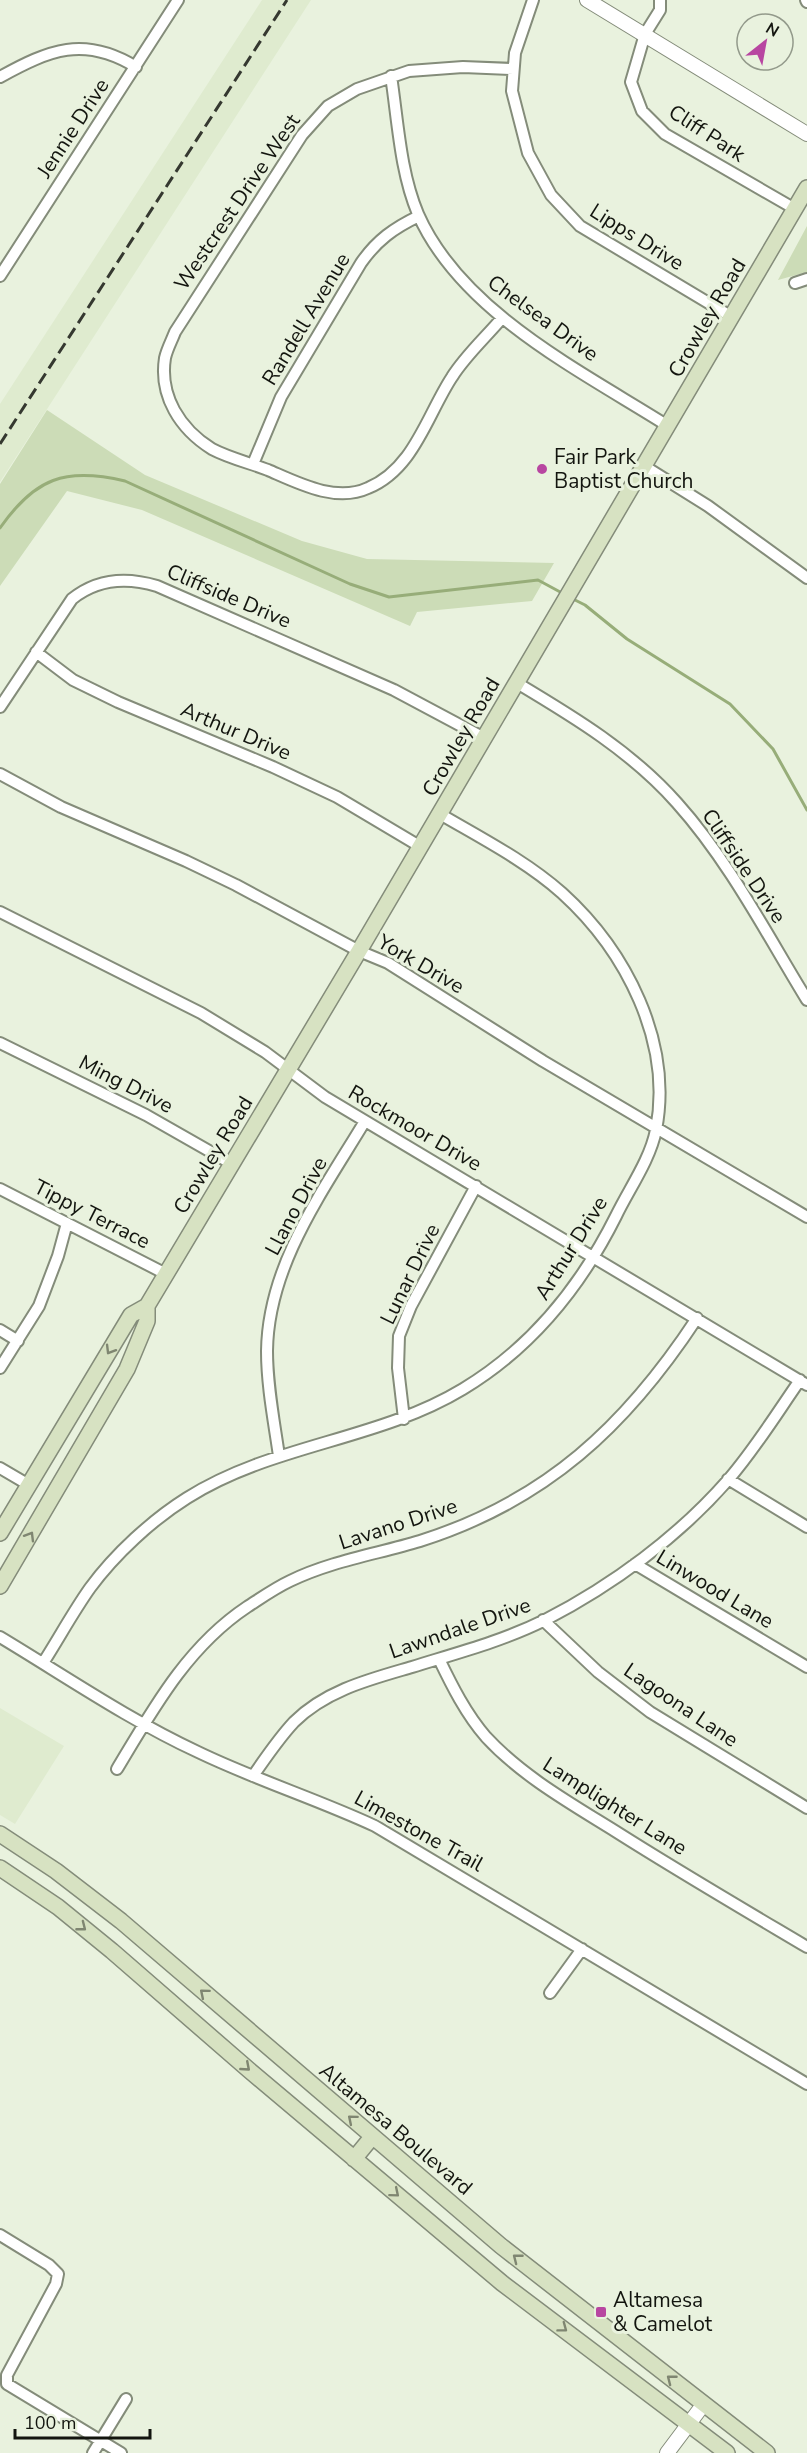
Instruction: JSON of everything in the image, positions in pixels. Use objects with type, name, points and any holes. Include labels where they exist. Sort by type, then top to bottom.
[{"type":"main road","name":"Crowley Road","points":[[0,1533],[131,1315],[147,1306],[288,1071],[807,188]]},
{"type":"main road","name":"Crowley Road","points":[[0,1586],[127,1370],[147,1321],[147,1306]]},
{"type":"main road","name":"Altamesa Boulevard","points":[[0,1834],[80,1889],[121,1921],[501,2246],[767,2453]]},
{"type":"main road","points":[[0,1868],[62,1911],[112,1951],[502,2283],[727,2453]]},
{"type":"main road","points":[[62,1911],[80,1889]]},
{"type":"main road","points":[[354,2159],[372,2137]]},
{"type":"street","name":"Jennie Drive","points":[[0,276],[178,0]]},
{"type":"street","name":"Lipps Drive","points":[[533,0],[515,53],[512,91],[528,153],[546,188],[562,210],[580,226],[732,317]]},
{"type":"street","points":[[587,0],[807,134]]},
{"type":"street","name":"Cliff Park","points":[[660,0],[660,10],[645,34],[631,82],[642,111],[665,134],[795,209]]},
{"type":"street","points":[[0,77],[32,60],[61,50],[107,52],[136,67]]},
{"type":"street","name":"Westcrest Drive West","points":[[502,318],[452,376],[418,440],[399,466],[369,488],[348,493],[309,488],[214,450],[198,439],[179,418],[166,390],[165,356],[175,332],[302,135],[328,106],[357,89],[409,71],[463,67],[513,69]]},
{"type":"street","name":"Chelsea Drive","points":[[391,76],[404,169],[419,216],[450,267],[481,300],[502,318],[558,357],[668,426]]},
{"type":"street","name":"Randell Avenue","points":[[253,464],[281,397],[361,263],[374,245],[392,229],[419,216]]},
{"type":"street","points":[[795,283],[807,279]]},
{"type":"street","points":[[644,466],[708,506],[807,578]]},
{"type":"street","name":"Cliffside Drive","points":[[0,707],[64,610],[80,593],[106,582],[122,580],[143,582],[271,634],[394,690],[484,738]]},
{"type":"street","name":"Arthur Drive","points":[[36,652],[73,680],[118,702],[284,772],[337,798],[421,847]]},
{"type":"street","name":"Cliffside Drive","points":[[517,683],[599,735],[632,759],[675,800],[712,846],[807,1000]]},
{"type":"street","name":"York Drive","points":[[0,774],[60,807],[236,885],[359,951],[387,963],[543,1062],[807,1217]]},
{"type":"street","name":"Arthur Drive","points":[[43,1663],[91,1587],[135,1540],[188,1497],[233,1474],[279,1456],[404,1419],[464,1388],[524,1344],[557,1309],[593,1256],[610,1228],[645,1158],[656,1128],[660,1100],[659,1071],[639,999],[611,949],[582,914],[554,887],[502,851],[440,814]]},
{"type":"street","name":"Rockmoor Drive","points":[[0,912],[201,1013],[265,1052],[325,1097],[803,1382]]},
{"type":"street","name":"Ming Drive","points":[[0,1043],[146,1115],[232,1164]]},
{"type":"street","name":"Llano Drive","points":[[279,1456],[268,1389],[267,1349],[279,1280],[303,1226],[366,1121]]},
{"type":"street","name":"Lunar Drive","points":[[404,1419],[398,1368],[399,1336],[411,1306],[476,1186]]},
{"type":"street","name":"Tippy Terrace","points":[[0,1189],[166,1274]]},
{"type":"street","points":[[0,1368],[39,1306],[58,1256],[67,1223]]},
{"type":"street","name":"Lavano Drive","points":[[117,1768],[178,1672],[209,1638],[245,1608],[289,1581],[332,1565],[421,1540],[460,1526],[509,1504],[548,1479],[603,1436],[629,1410],[670,1360],[697,1318]]},
{"type":"street","points":[[0,1330],[18,1341]]},
{"type":"street","name":"Lawndale Drive","points":[[253,1776],[295,1721],[323,1700],[353,1685],[493,1642],[543,1620],[590,1594],[635,1564],[694,1514],[728,1479],[803,1382]]},
{"type":"street","points":[[0,1468],[29,1485]]},
{"type":"street","points":[[728,1479],[807,1527]]},
{"type":"street","name":"Linwood Lane","points":[[635,1564],[807,1667]]},
{"type":"street","name":"Lagoona Lane","points":[[543,1620],[598,1672],[650,1712],[807,1808]]},
{"type":"street","name":"Limestone Trail","points":[[0,1637],[144,1725],[200,1754],[375,1826],[807,2084]]},
{"type":"street","name":"Lamplighter Lane","points":[[439,1659],[476,1725],[525,1773],[648,1852],[807,1947]]},
{"type":"street","points":[[550,1993],[582,1949]]},
{"type":"street","points":[[0,2235],[49,2265],[58,2274],[56,2284],[7,2375],[7,2384],[121,2453]]},
{"type":"street","points":[[93,2453],[126,2399]]},
{"type":"street","points":[[667,2453],[703,2405]]},
{"type":"shaded area","points":[[262,0],[311,0],[0,482],[0,404]]},
{"type":"shaded area","points":[[807,226],[807,272],[778,280]]},
{"type":"shaded area","points":[[47,410],[145,475],[302,541],[367,559],[554,563],[532,601],[417,612],[410,626],[142,510],[67,491],[0,586],[0,484]]},
{"type":"shaded area","points":[[0,1708],[64,1746],[15,1824],[0,1815]]},
{"type":"waterway","points":[[0,528],[26,498],[39,487],[53,480],[85,475],[104,477],[125,481],[350,584],[389,597],[538,580],[562,593]]},
{"type":"waterway","points":[[571,598],[585,605],[627,639],[730,704],[773,749],[807,810]]},
{"type":"railway","points":[[0,444],[287,0]]},
{"type":"place","name":"Fair Park Baptist Church","points":[[542,469]]},
{"type":"place","name":"Altamesa & Camelot","points":[[601,2312]]}]
